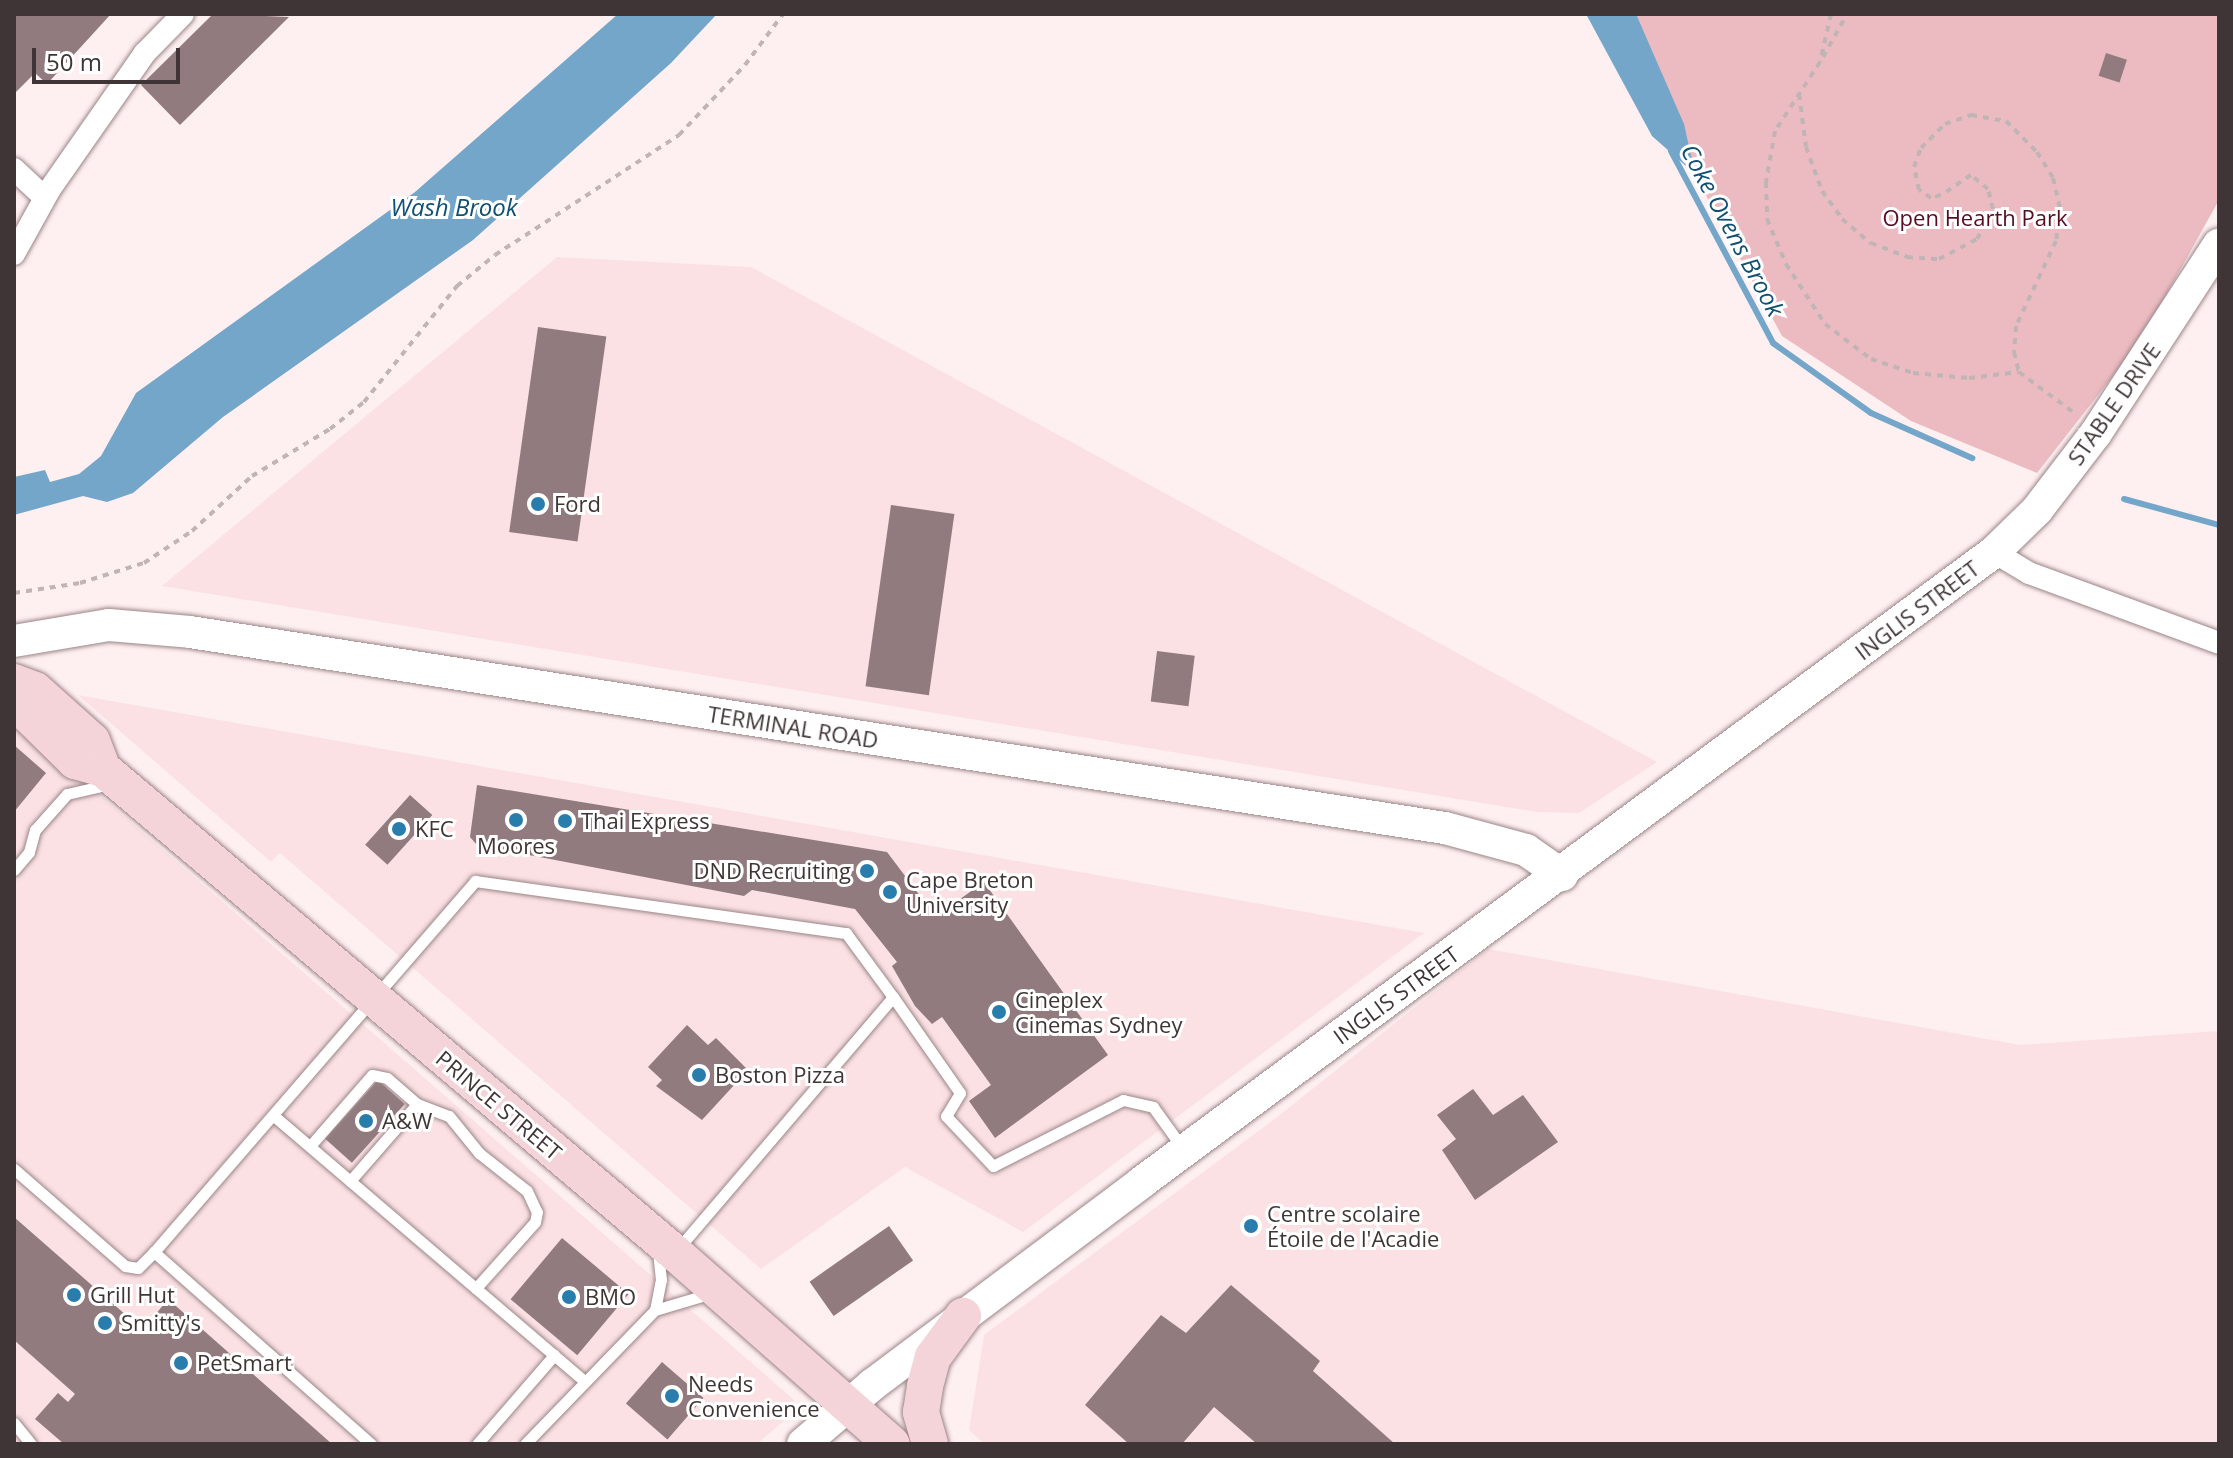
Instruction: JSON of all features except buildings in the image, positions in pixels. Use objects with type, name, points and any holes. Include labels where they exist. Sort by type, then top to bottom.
[{"type":"main road","name":"PRINCE STREET","points":[[14,682],[35,690],[92,741],[113,778]]},
{"type":"main road","name":"PRINCE STREET","points":[[14,701],[75,761],[113,778],[374,1002],[721,1292],[850,1403],[892,1444]]},
{"type":"main road","points":[[930,1444],[921,1412],[925,1386],[933,1357],[963,1316]]},
{"type":"street","points":[[14,254],[45,198],[145,53],[183,14]]},
{"type":"street","points":[[14,169],[45,198]]},
{"type":"street","name":"STABLE DRIVE","points":[[1994,552],[2037,510],[2096,433],[2219,244]]},
{"type":"street","points":[[1994,552],[2029,573],[2219,643]]},
{"type":"street","name":"INGLIS STREET","points":[[803,1444],[850,1403],[963,1316],[1994,552]]},
{"type":"street","name":"TERMINAL ROAD","points":[[14,641],[109,625],[190,632],[1445,828],[1526,850],[1562,875]]},
{"type":"lane","points":[[14,870],[29,852],[35,830],[67,794],[113,778]]},
{"type":"lane","points":[[14,1169],[125,1266],[138,1268],[374,1002],[475,881],[846,933],[960,1093],[946,1116],[993,1166],[1123,1100],[1153,1107],[1184,1151]]},
{"type":"lane","points":[[655,1310],[666,1245],[893,997]]},
{"type":"lane","points":[[310,1146],[372,1075],[387,1078],[417,1104],[449,1116],[479,1153],[535,1203],[535,1222],[476,1288]]},
{"type":"lane","points":[[350,1181],[417,1104]]},
{"type":"lane","points":[[274,1116],[585,1382]]},
{"type":"lane","points":[[154,1252],[371,1444]]},
{"type":"lane","points":[[525,1444],[655,1310],[721,1292]]},
{"type":"lane","points":[[477,1444],[554,1355]]},
{"type":"lane","points":[[14,1423],[28,1443]]},
{"type":"path","points":[[14,593],[80,583],[144,563],[192,531],[252,476],[330,429],[364,402],[457,286],[495,255],[679,135],[745,65],[783,14]]},
{"type":"path","points":[[1820,62],[1831,14]]},
{"type":"path","points":[[1847,14],[1775,131],[1766,182],[1767,219],[1786,264],[1825,324],[1871,359],[1913,373],[1969,378],[2019,372],[2096,433]]},
{"type":"path","points":[[1799,94],[1806,147],[1822,191],[1842,219],[1871,243],[1907,257],[1939,259],[1977,239],[1993,209],[1988,189],[1971,175],[1931,198],[1919,190],[1914,167],[1921,148],[1945,124],[1971,115],[2006,121],[2037,152],[2053,178],[2060,209],[2056,241],[2016,326],[2019,372]]},
{"type":"shaded area","points":[[557,257],[751,267],[1657,762],[1579,813],[1537,812],[162,586]]},
{"type":"shaded area","points":[[78,695],[1424,933],[1023,1232],[905,1167],[761,1269],[280,853],[271,862]]},
{"type":"shaded area","points":[[14,720],[794,1400],[793,1413],[757,1444],[14,1444]]},
{"type":"shaded area","points":[[1488,949],[2020,1045],[2219,1031],[2219,1444],[984,1444],[969,1430],[984,1335],[1276,1118]]},
{"type":"green space","name":"Open Hearth Park","points":[[1608,14],[2219,14],[2219,200],[2141,340],[2037,473],[1911,421],[1782,336]]},
{"type":"water","name":"Wash Brook","points":[[618,14],[717,14],[671,63],[473,240],[223,417],[133,493],[107,502],[83,496],[14,515],[14,477],[45,470],[50,482],[79,474],[101,456],[136,393],[415,192]]},
{"type":"water","points":[[1586,14],[1636,14],[1684,124],[1695,174],[1652,136]]},
{"type":"waterway","name":"Coke Ovens Brook","points":[[1671,151],[1773,343],[1871,413],[1972,458]]},
{"type":"waterway","name":"Coke Ovens Brook","points":[[2124,499],[2219,525]]},
{"type":"place","name":"Ford","points":[[538,504]]},
{"type":"place","name":"Moores","points":[[516,820]]},
{"type":"place","name":"Thai Express","points":[[565,821]]},
{"type":"place","name":"KFC","points":[[399,829]]},
{"type":"place","name":"DND Recruiting","points":[[867,871]]},
{"type":"place","name":"Cape Breton University","points":[[890,892]]},
{"type":"place","name":"Cineplex Cinemas Sydney","points":[[999,1012]]},
{"type":"place","name":"Boston Pizza","points":[[699,1075]]},
{"type":"place","name":"A&W","points":[[366,1121]]},
{"type":"place","name":"Centre scolaire Étoile de l'Acadie","points":[[1251,1226]]},
{"type":"place","name":"Grill Hut","points":[[74,1295]]},
{"type":"place","name":"BMO","points":[[569,1297]]},
{"type":"place","name":"Smitty's","points":[[105,1323]]},
{"type":"place","name":"PetSmart","points":[[181,1363]]},
{"type":"place","name":"Needs Convenience","points":[[672,1396]]}]
